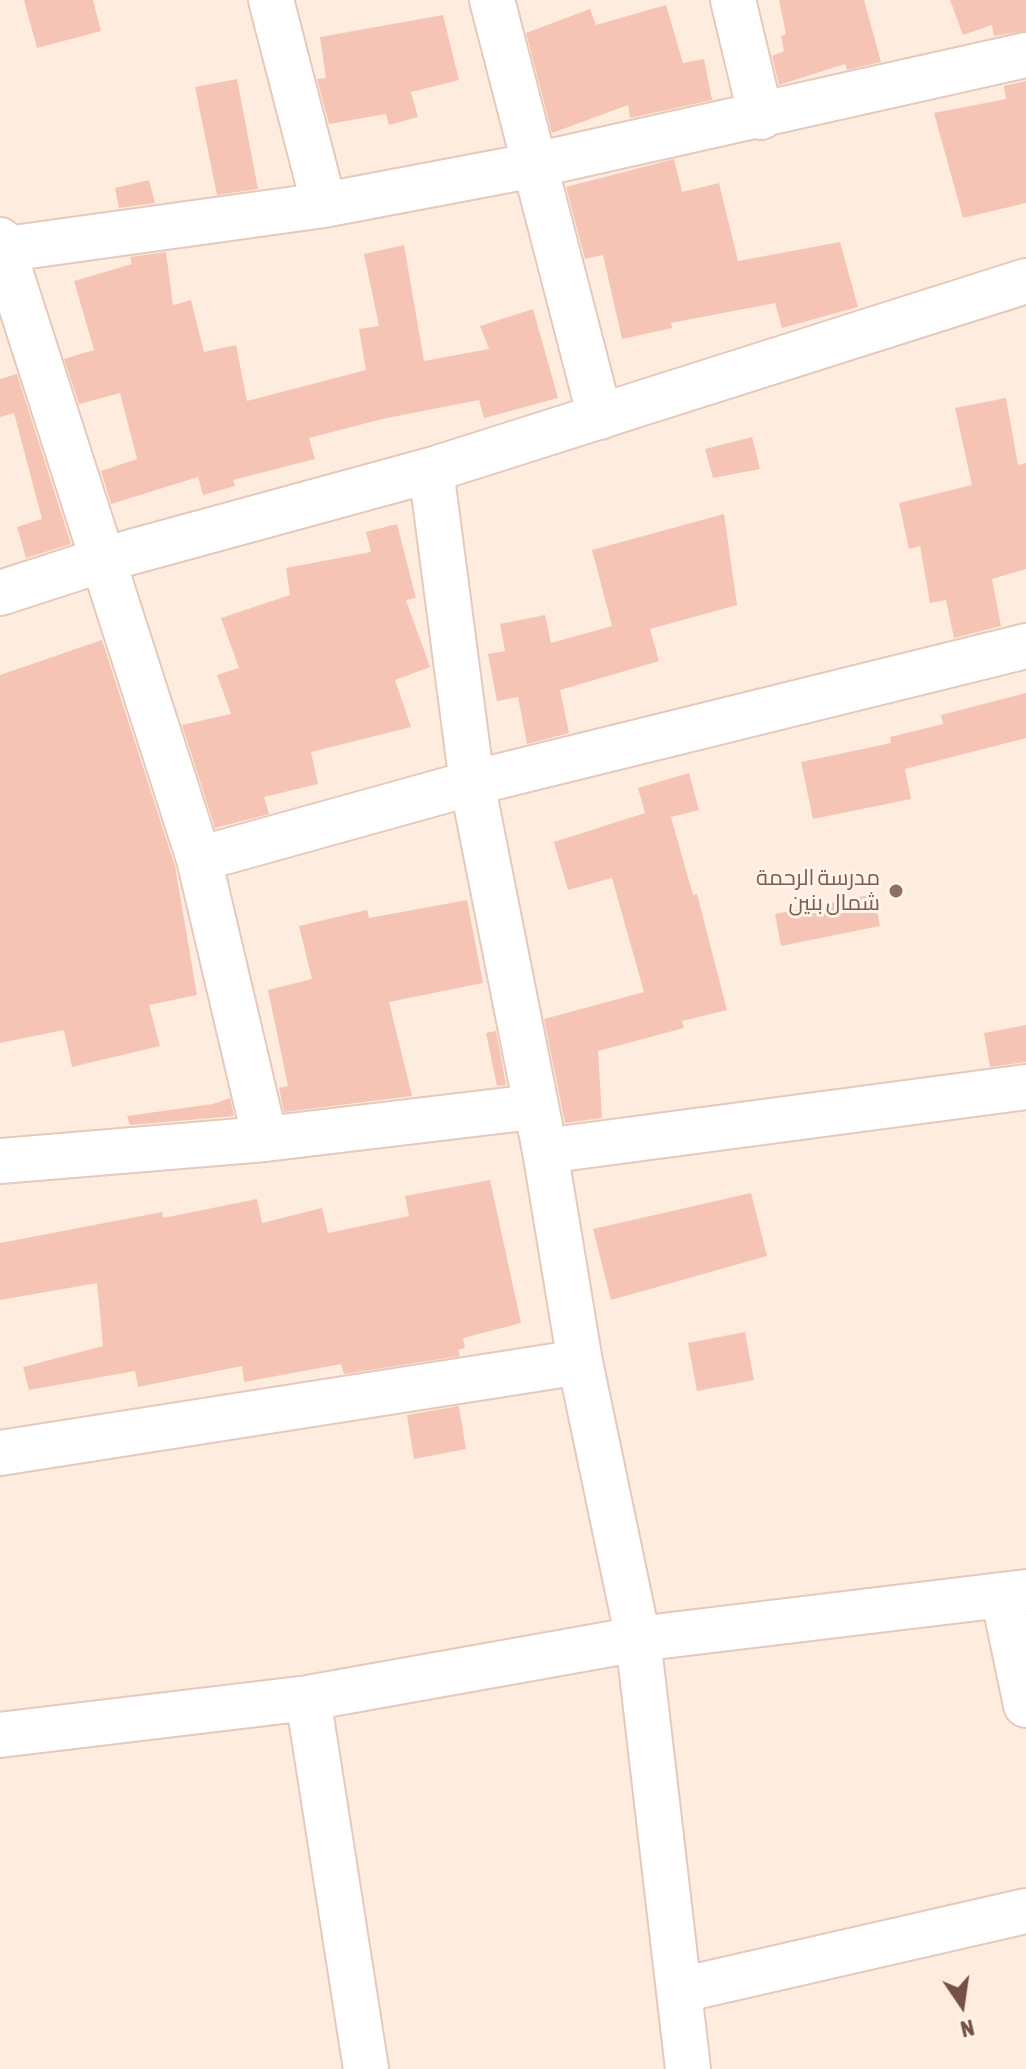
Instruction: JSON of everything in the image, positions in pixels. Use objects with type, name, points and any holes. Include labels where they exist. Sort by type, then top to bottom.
[{"type":"street","points":[[271,0],[324,205]]},
{"type":"street","points":[[492,0],[600,417]]},
{"type":"street","points":[[733,0],[761,117]]},
{"type":"street","points":[[265,1139],[199,859],[1,247],[324,205],[535,165],[761,117],[1026,55]]},
{"type":"street","points":[[0,593],[102,560],[431,470],[1026,281]]},
{"type":"street","points":[[431,470],[472,783],[533,1107],[545,1151],[580,1362],[638,1639],[688,2069]]},
{"type":"street","points":[[199,859],[472,783],[1026,646]]},
{"type":"street","points":[[545,1151],[1026,1087]]},
{"type":"street","points":[[0,1161],[265,1139],[533,1107]]},
{"type":"street","points":[[0,1453],[580,1362]]},
{"type":"street","points":[[0,1735],[308,1698],[638,1639],[1015,1594],[1026,1705]]},
{"type":"street","points":[[308,1698],[366,2069]]},
{"type":"street","points":[[681,1990],[1026,1911]]},
{"type":"building","points":[[24,0],[93,0],[101,31],[37,48]]},
{"type":"building","points":[[779,0],[864,0],[881,62],[847,70],[845,64],[779,85],[772,56],[784,51],[781,36],[786,34]]},
{"type":"building","points":[[950,0],[1026,0],[1026,31],[994,36],[992,25],[963,35]]},
{"type":"building","points":[[666,5],[683,63],[704,59],[712,100],[630,118],[628,105],[552,133],[526,33],[590,9],[596,25]]},
{"type":"building","points":[[443,15],[459,80],[411,92],[418,117],[389,125],[386,114],[329,124],[317,79],[326,78],[320,37]]},
{"type":"building","points":[[237,79],[258,189],[217,195],[195,87]]},
{"type":"building","points":[[1026,81],[1026,203],[963,218],[934,113],[1006,99],[1004,86]]},
{"type":"building","points":[[674,159],[682,192],[719,183],[738,261],[840,242],[858,307],[782,328],[775,303],[671,323],[672,328],[622,339],[603,255],[585,259],[566,187]]},
{"type":"building","points":[[149,180],[155,203],[119,208],[115,188]]},
{"type":"building","points":[[404,245],[424,361],[489,349],[480,326],[533,309],[558,398],[484,418],[479,400],[382,419],[309,438],[315,459],[233,480],[235,486],[203,495],[198,477],[111,504],[101,471],[137,459],[120,393],[79,404],[64,359],[94,350],[74,281],[132,264],[130,257],[166,252],[173,305],[191,300],[204,352],[236,345],[247,401],[366,370],[359,329],[379,326],[364,254]]},
{"type":"building","points":[[17,374],[71,544],[26,558],[17,527],[42,519],[14,413],[0,417],[0,379]]},
{"type":"building","points":[[1006,398],[1018,465],[1026,463],[1026,569],[992,579],[1001,626],[954,638],[946,600],[930,603],[920,546],[909,549],[899,503],[972,485],[955,408]]},
{"type":"building","points":[[752,437],[760,469],[713,478],[705,449]]},
{"type":"building","points":[[724,514],[737,605],[650,629],[659,661],[560,690],[569,733],[527,744],[518,697],[497,701],[488,654],[505,651],[500,624],[545,615],[551,643],[612,626],[592,550]]},
{"type":"building","points":[[397,524],[416,598],[406,600],[430,667],[395,680],[411,727],[311,752],[318,784],[264,797],[269,814],[215,828],[182,725],[231,714],[217,675],[239,668],[221,618],[290,595],[286,568],[371,552],[366,532]]},
{"type":"building","points":[[102,640],[175,866],[197,995],[149,1005],[160,1046],[72,1067],[64,1030],[0,1043],[0,675]]},
{"type":"building","points":[[1026,693],[1026,738],[905,769],[911,799],[813,819],[801,762],[891,743],[890,737],[943,724],[941,715]]},
{"type":"building","points":[[689,773],[699,810],[671,817],[693,895],[697,894],[727,1010],[682,1021],[684,1028],[598,1051],[602,1118],[565,1123],[544,1019],[644,992],[612,878],[568,890],[554,842],[645,813],[638,788]]},
{"type":"building","points":[[874,894],[880,926],[781,946],[775,914]]},
{"type":"building","points":[[467,900],[483,983],[389,1002],[412,1096],[284,1112],[279,1088],[288,1086],[268,990],[312,979],[299,926],[367,910],[369,918]]},
{"type":"building","points":[[1026,1025],[1026,1062],[990,1067],[984,1033]]},
{"type":"building","points":[[496,1031],[506,1085],[497,1086],[486,1033]]},
{"type":"building","points":[[230,1098],[234,1116],[130,1125],[127,1116],[213,1104]]},
{"type":"building","points":[[490,1180],[521,1323],[463,1338],[465,1348],[458,1350],[460,1356],[344,1374],[341,1364],[244,1382],[242,1366],[138,1387],[135,1371],[29,1390],[23,1367],[103,1346],[97,1283],[0,1300],[0,1243],[162,1212],[163,1218],[257,1199],[262,1223],[322,1208],[328,1233],[409,1216],[405,1196]]},
{"type":"building","points":[[751,1193],[767,1256],[611,1300],[593,1229]]},
{"type":"building","points":[[745,1332],[754,1380],[697,1391],[688,1343]]},
{"type":"building","points":[[459,1406],[466,1449],[414,1459],[407,1415]]},
{"type":"place","name":"مدرسة الرحمة شمال بنين","points":[[896,891]]}]
